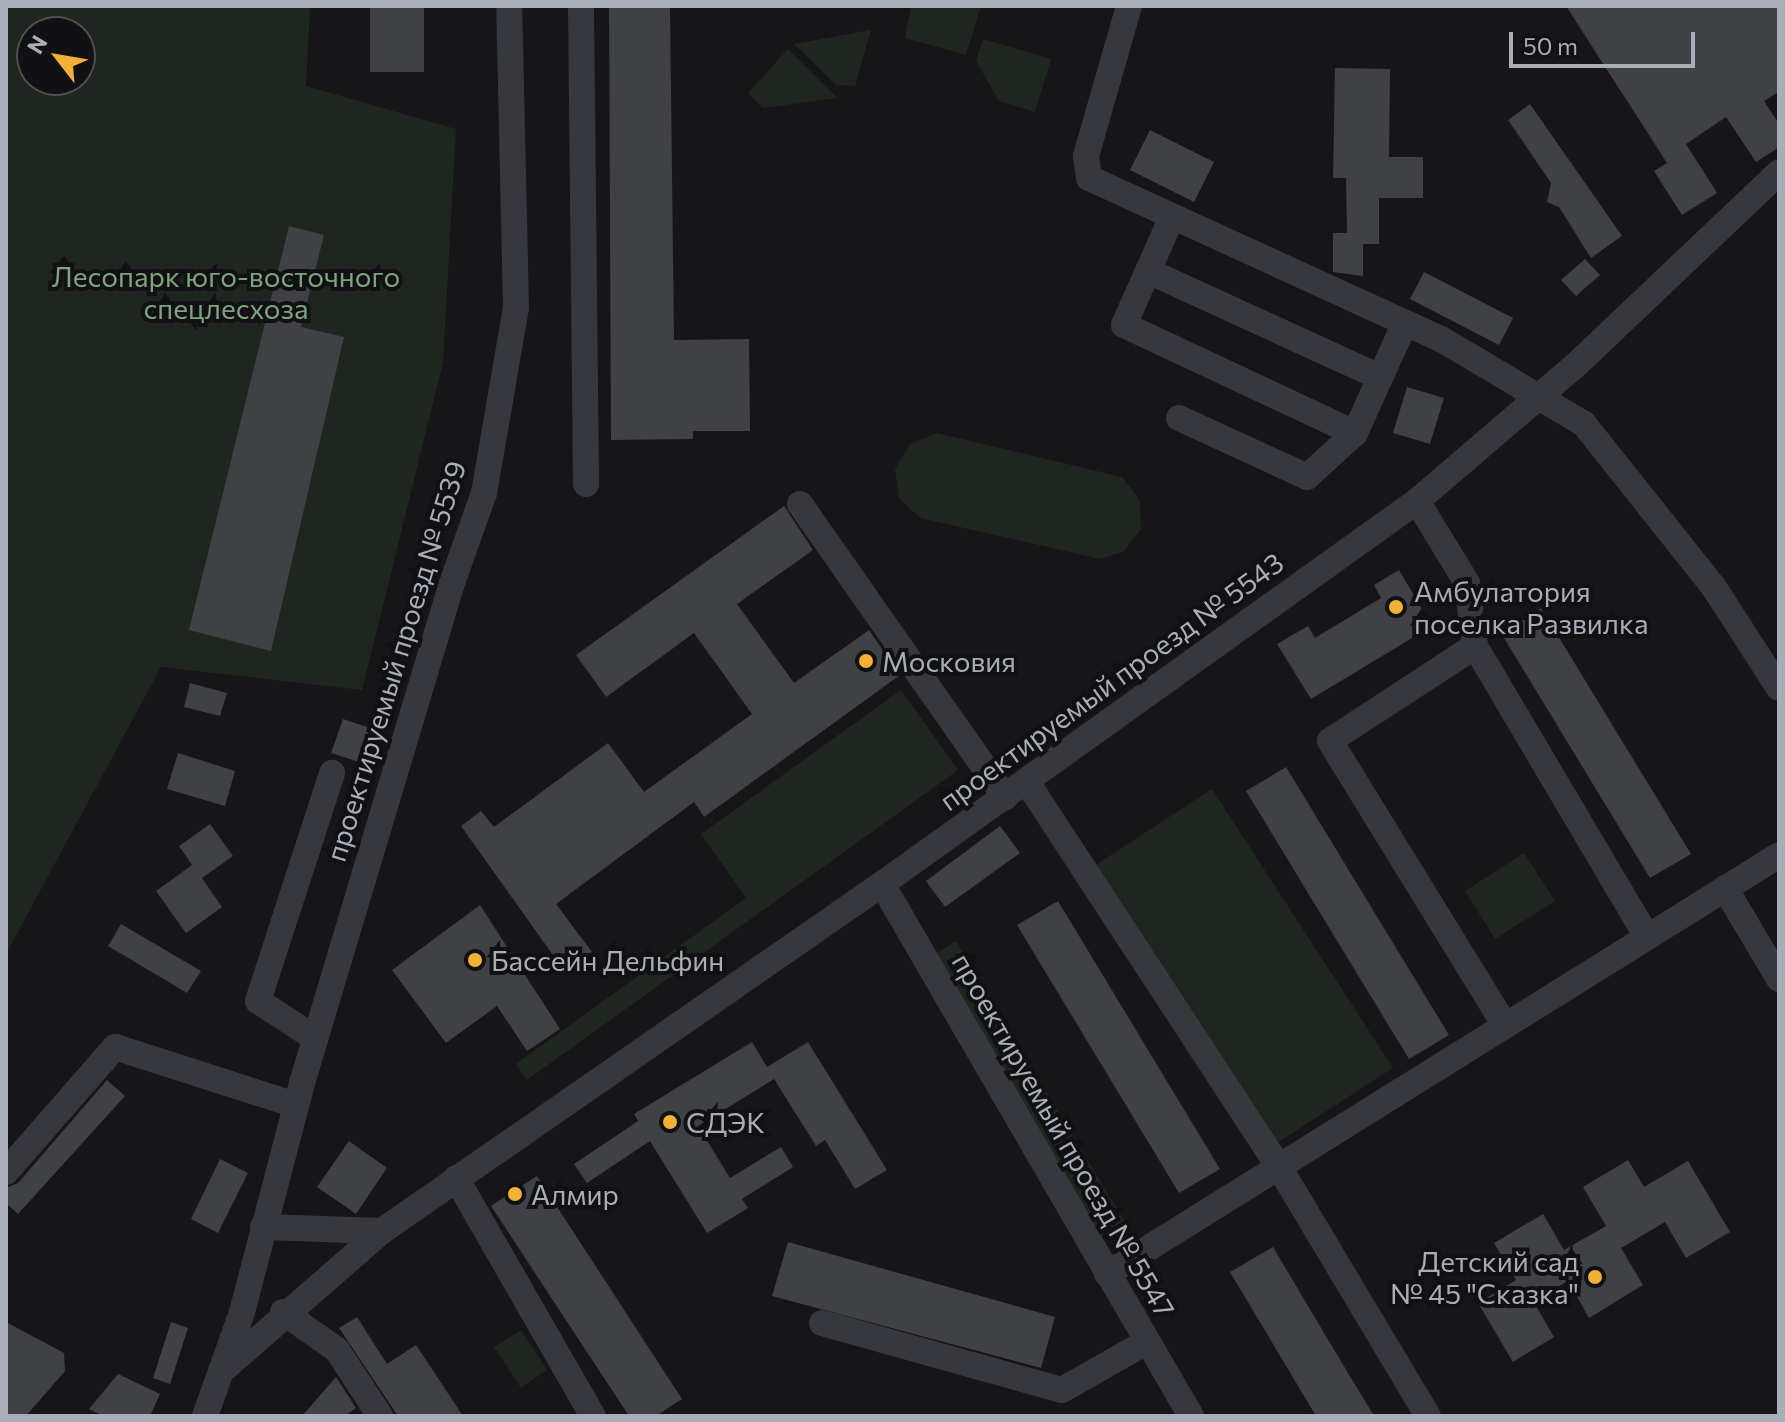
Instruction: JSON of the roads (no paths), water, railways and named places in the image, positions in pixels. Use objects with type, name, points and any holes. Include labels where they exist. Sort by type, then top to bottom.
[{"type":"street","name":"проектируемый проезд № 5539","points":[[205,1416],[225,1368],[315,1038],[451,586],[484,493],[516,307],[509,6]]},
{"type":"street","points":[[581,6],[586,484]]},
{"type":"street","points":[[1129,6],[1085,169],[1097,184],[1441,339],[1536,399],[1584,424],[1713,586],[1779,688]]},
{"type":"street","name":"проектируемый проезд № 5543","points":[[225,1368],[283,1312],[382,1231],[1027,782],[1417,501],[1536,399],[1779,172]]},
{"type":"street","points":[[1172,217],[1124,325],[1355,433]]},
{"type":"street","points":[[1148,271],[1380,377]]},
{"type":"street","points":[[1179,418],[1307,477],[1355,433],[1405,323]]},
{"type":"street","points":[[1417,501],[1467,583],[1475,646],[1647,937]]},
{"type":"street","points":[[800,504],[1005,797]]},
{"type":"street","points":[[1475,646],[1330,741],[1505,1026]]},
{"type":"street","points":[[315,1038],[258,1001],[332,773]]},
{"type":"street","points":[[1027,782],[1279,1167],[1428,1416]]},
{"type":"street","points":[[1107,1274],[1779,855]]},
{"type":"street","name":"проектируемый проезд № 5547","points":[[882,884],[1191,1416]]},
{"type":"street","points":[[1725,888],[1779,979]]},
{"type":"street","points":[[6,1172],[115,1047],[296,1105]]},
{"type":"street","points":[[448,1185],[593,1416]]},
{"type":"street","points":[[263,1227],[382,1231]]},
{"type":"street","points":[[283,1312],[337,1350],[380,1416]]},
{"type":"street","points":[[822,1323],[1062,1390],[1146,1342]]},
{"type":"place","name":"Амбулатория поселка Развилка","points":[[1396,607]]},
{"type":"place","name":"Московия","points":[[866,661]]},
{"type":"place","name":"Бассейн Дельфин","points":[[475,960]]},
{"type":"place","name":"СДЭК","points":[[670,1122]]},
{"type":"place","name":"Алмир","points":[[515,1194]]},
{"type":"place","name":"Детский сад № 45 \"Сказка\"","points":[[1595,1277]]},
{"type":"park label","name":"Лесопарк юго-восточного спецлесхоза","points":[[226,292]]}]
